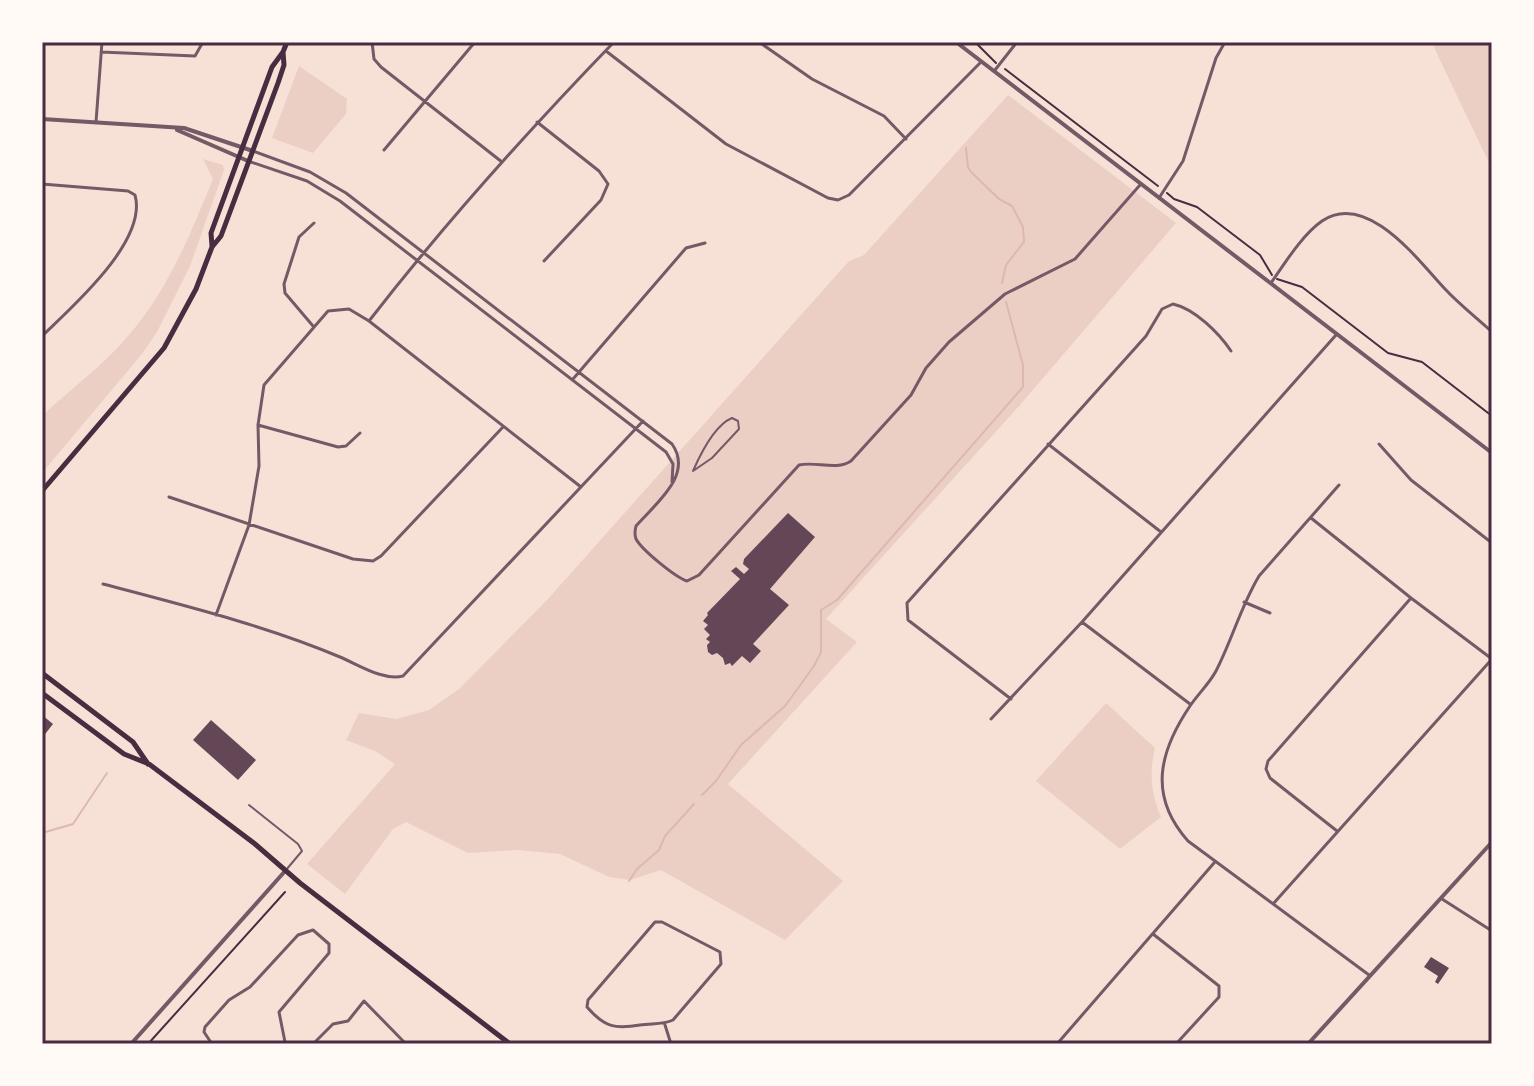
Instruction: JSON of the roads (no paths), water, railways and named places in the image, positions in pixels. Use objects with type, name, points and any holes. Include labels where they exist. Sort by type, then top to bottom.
[{"type":"main road","points":[[212,247],[211,233],[242,147],[272,67],[287,42]]},
{"type":"main road","points":[[42,491],[164,348],[192,299],[212,247],[221,236],[253,151],[284,65],[283,52]]},
{"type":"main road","points":[[42,673],[133,742],[149,764]]},
{"type":"main road","points":[[42,693],[124,754],[149,764],[510,1044]]},
{"type":"street","points":[[96,122],[102,42]]},
{"type":"street","points":[[101,52],[195,56],[203,42]]},
{"type":"street","points":[[372,42],[374,59],[381,67],[502,162]]},
{"type":"street","points":[[384,150],[475,42]]},
{"type":"street","points":[[369,321],[416,260],[537,122],[614,42]]},
{"type":"street","points":[[759,42],[812,79],[884,116],[906,139]]},
{"type":"street","points":[[956,42],[1492,453]]},
{"type":"street","points":[[994,71],[1017,42]]},
{"type":"street","points":[[1159,198],[1183,161],[1216,58],[1225,42]]},
{"type":"street","points":[[606,51],[726,144],[828,198],[838,200],[849,195],[982,61]]},
{"type":"street","points":[[42,119],[184,128],[323,178],[346,193],[670,442],[678,452],[679,470],[671,485],[636,526],[636,537],[677,577],[691,580],[699,575],[794,469],[802,464],[841,466],[849,463],[911,395],[926,368],[949,342],[1005,294],[1075,259],[1141,184]]},
{"type":"street","points":[[537,122],[599,171],[608,184],[601,200],[544,261]]},
{"type":"street","points":[[175,129],[323,190],[669,455],[673,464],[671,485]]},
{"type":"street","points":[[42,184],[128,191],[135,195],[139,211],[103,274],[42,336]]},
{"type":"street","points":[[1270,284],[1313,229],[1337,215],[1350,215],[1366,219],[1391,232],[1449,293],[1492,332]]},
{"type":"street","points":[[313,326],[285,293],[284,284],[299,237],[314,223]]},
{"type":"street","points":[[572,380],[686,248],[705,243]]},
{"type":"street","points":[[1011,699],[908,620],[907,603],[1146,336],[1162,309],[1169,305],[1181,306],[1221,337],[1231,351]]},
{"type":"street","points":[[216,615],[249,525],[259,466],[258,425],[264,385],[328,311],[349,309],[369,321],[581,487]]},
{"type":"street","points":[[991,719],[1082,622],[1336,335]]},
{"type":"street","points":[[103,584],[216,615],[329,652],[392,679],[403,676],[643,421]]},
{"type":"street","points":[[258,425],[338,447],[346,446],[360,433]]},
{"type":"street","points":[[169,497],[353,559],[373,561],[503,427]]},
{"type":"street","points":[[1048,444],[1161,532]]},
{"type":"street","points":[[1379,444],[1411,480],[1492,543]]},
{"type":"street","points":[[1339,485],[1259,576],[1244,602],[1216,671],[1174,731],[1163,758],[1163,796],[1182,834],[1215,862],[1369,975]]},
{"type":"street","points":[[1273,904],[1492,659],[1311,518]]},
{"type":"street","points":[[1337,831],[1270,778],[1266,769],[1268,761],[1411,598]]},
{"type":"street","points":[[1244,602],[1270,613]]},
{"type":"street","points":[[1082,622],[1191,705]]},
{"type":"street","points":[[1308,1044],[1492,842]]},
{"type":"street","points":[[1057,1044],[1215,862]]},
{"type":"street","points":[[131,1044],[286,870]]},
{"type":"street","points":[[1441,898],[1492,931]]},
{"type":"street","points":[[655,922],[662,922],[715,949],[722,958],[715,972],[690,1002],[665,1024],[615,1028],[587,1007],[588,1000],[655,922]]},
{"type":"street","points":[[212,1044],[204,1032],[205,1027],[239,992],[250,987],[298,935],[313,930],[329,944],[329,953],[279,1012],[288,1043],[277,1044]]},
{"type":"street","points":[[1153,934],[1217,982],[1220,991],[1219,997],[1176,1044]]},
{"type":"street","points":[[313,1044],[333,1024],[348,1021],[364,1001],[406,1044]]},
{"type":"street","points":[[665,1024],[671,1044]]},
{"type":"lane","points":[[726,419],[737,419],[739,429],[712,458],[693,471],[726,419]]},
{"type":"lane","points":[[249,805],[298,844],[302,851],[286,870]]},
{"type":"waterway","points":[[966,148],[971,172],[999,199],[1012,206],[1023,227],[1024,242],[1006,265],[1002,283]]},
{"type":"waterway","points":[[702,795],[716,781],[741,745],[785,706],[814,666],[821,652],[821,610],[837,600],[1023,387],[1023,365],[1006,302]]},
{"type":"waterway","points":[[42,833],[73,824],[107,773]]},
{"type":"waterway","points":[[629,881],[637,869],[659,850],[665,836],[694,804]]}]
